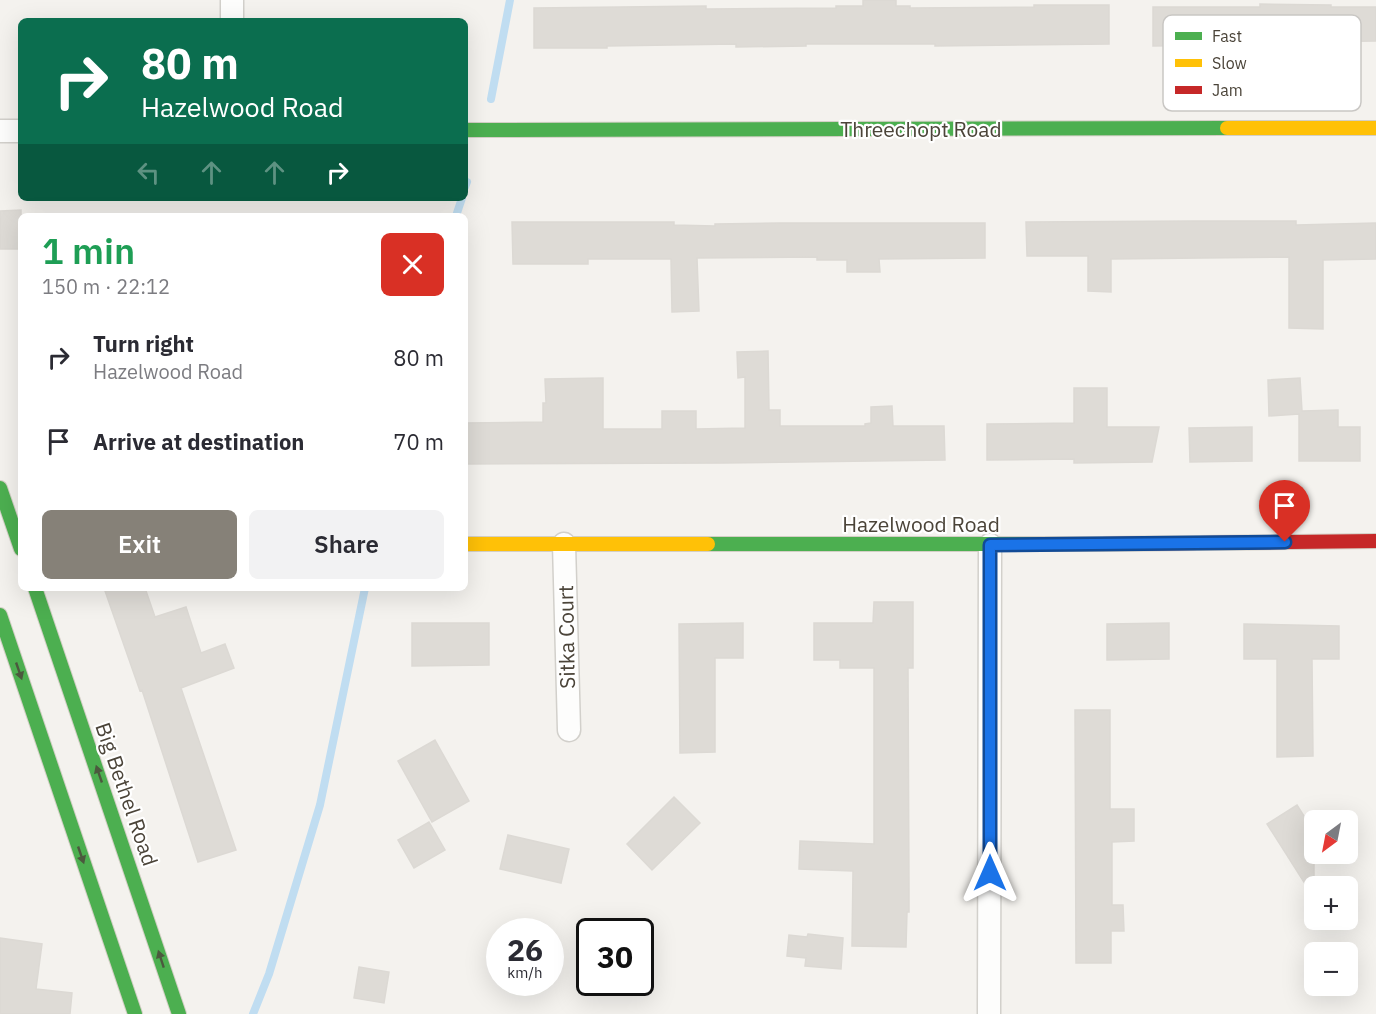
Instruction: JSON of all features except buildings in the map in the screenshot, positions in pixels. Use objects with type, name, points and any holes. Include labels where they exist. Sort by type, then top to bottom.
[{"type":"street","points":[[232,0],[232,18]]},
{"type":"street","name":"Threechopt Road","points":[[468,130],[1376,128]]},
{"type":"street","points":[[0,131],[18,131]]},
{"type":"street","points":[[0,488],[18,540]]},
{"type":"street","name":"Hazelwood Road","points":[[468,544],[990,545],[1376,541]]},
{"type":"street","name":"Sitka Court","points":[[564,544],[569,729]]},
{"type":"street","points":[[989,1014],[990,545]]},
{"type":"street","name":"Big Bethel Road","points":[[35,591],[179,1014]]},
{"type":"street","points":[[0,615],[135,1014]]},
{"type":"waterway","points":[[491,99],[510,0]]},
{"type":"waterway","points":[[457,213],[461,201]]},
{"type":"waterway","points":[[253,1014],[269,974],[320,805],[364,591]]},
{"type":"traffic: fast","points":[[468,130],[1227,128]]},
{"type":"traffic: fast","points":[[0,488],[18,540]]},
{"type":"traffic: fast","points":[[708,544],[1100,544]]},
{"type":"traffic: fast","points":[[36,591],[179,1014]]},
{"type":"traffic: fast","points":[[0,615],[135,1014]]},
{"type":"traffic: slow","points":[[1227,128],[1376,128]]},
{"type":"traffic: slow","points":[[468,544],[708,544]]},
{"type":"traffic: jam","points":[[1100,544],[1376,541]]},
{"type":"route","points":[[990,873],[990,545],[1285,542]]}]
